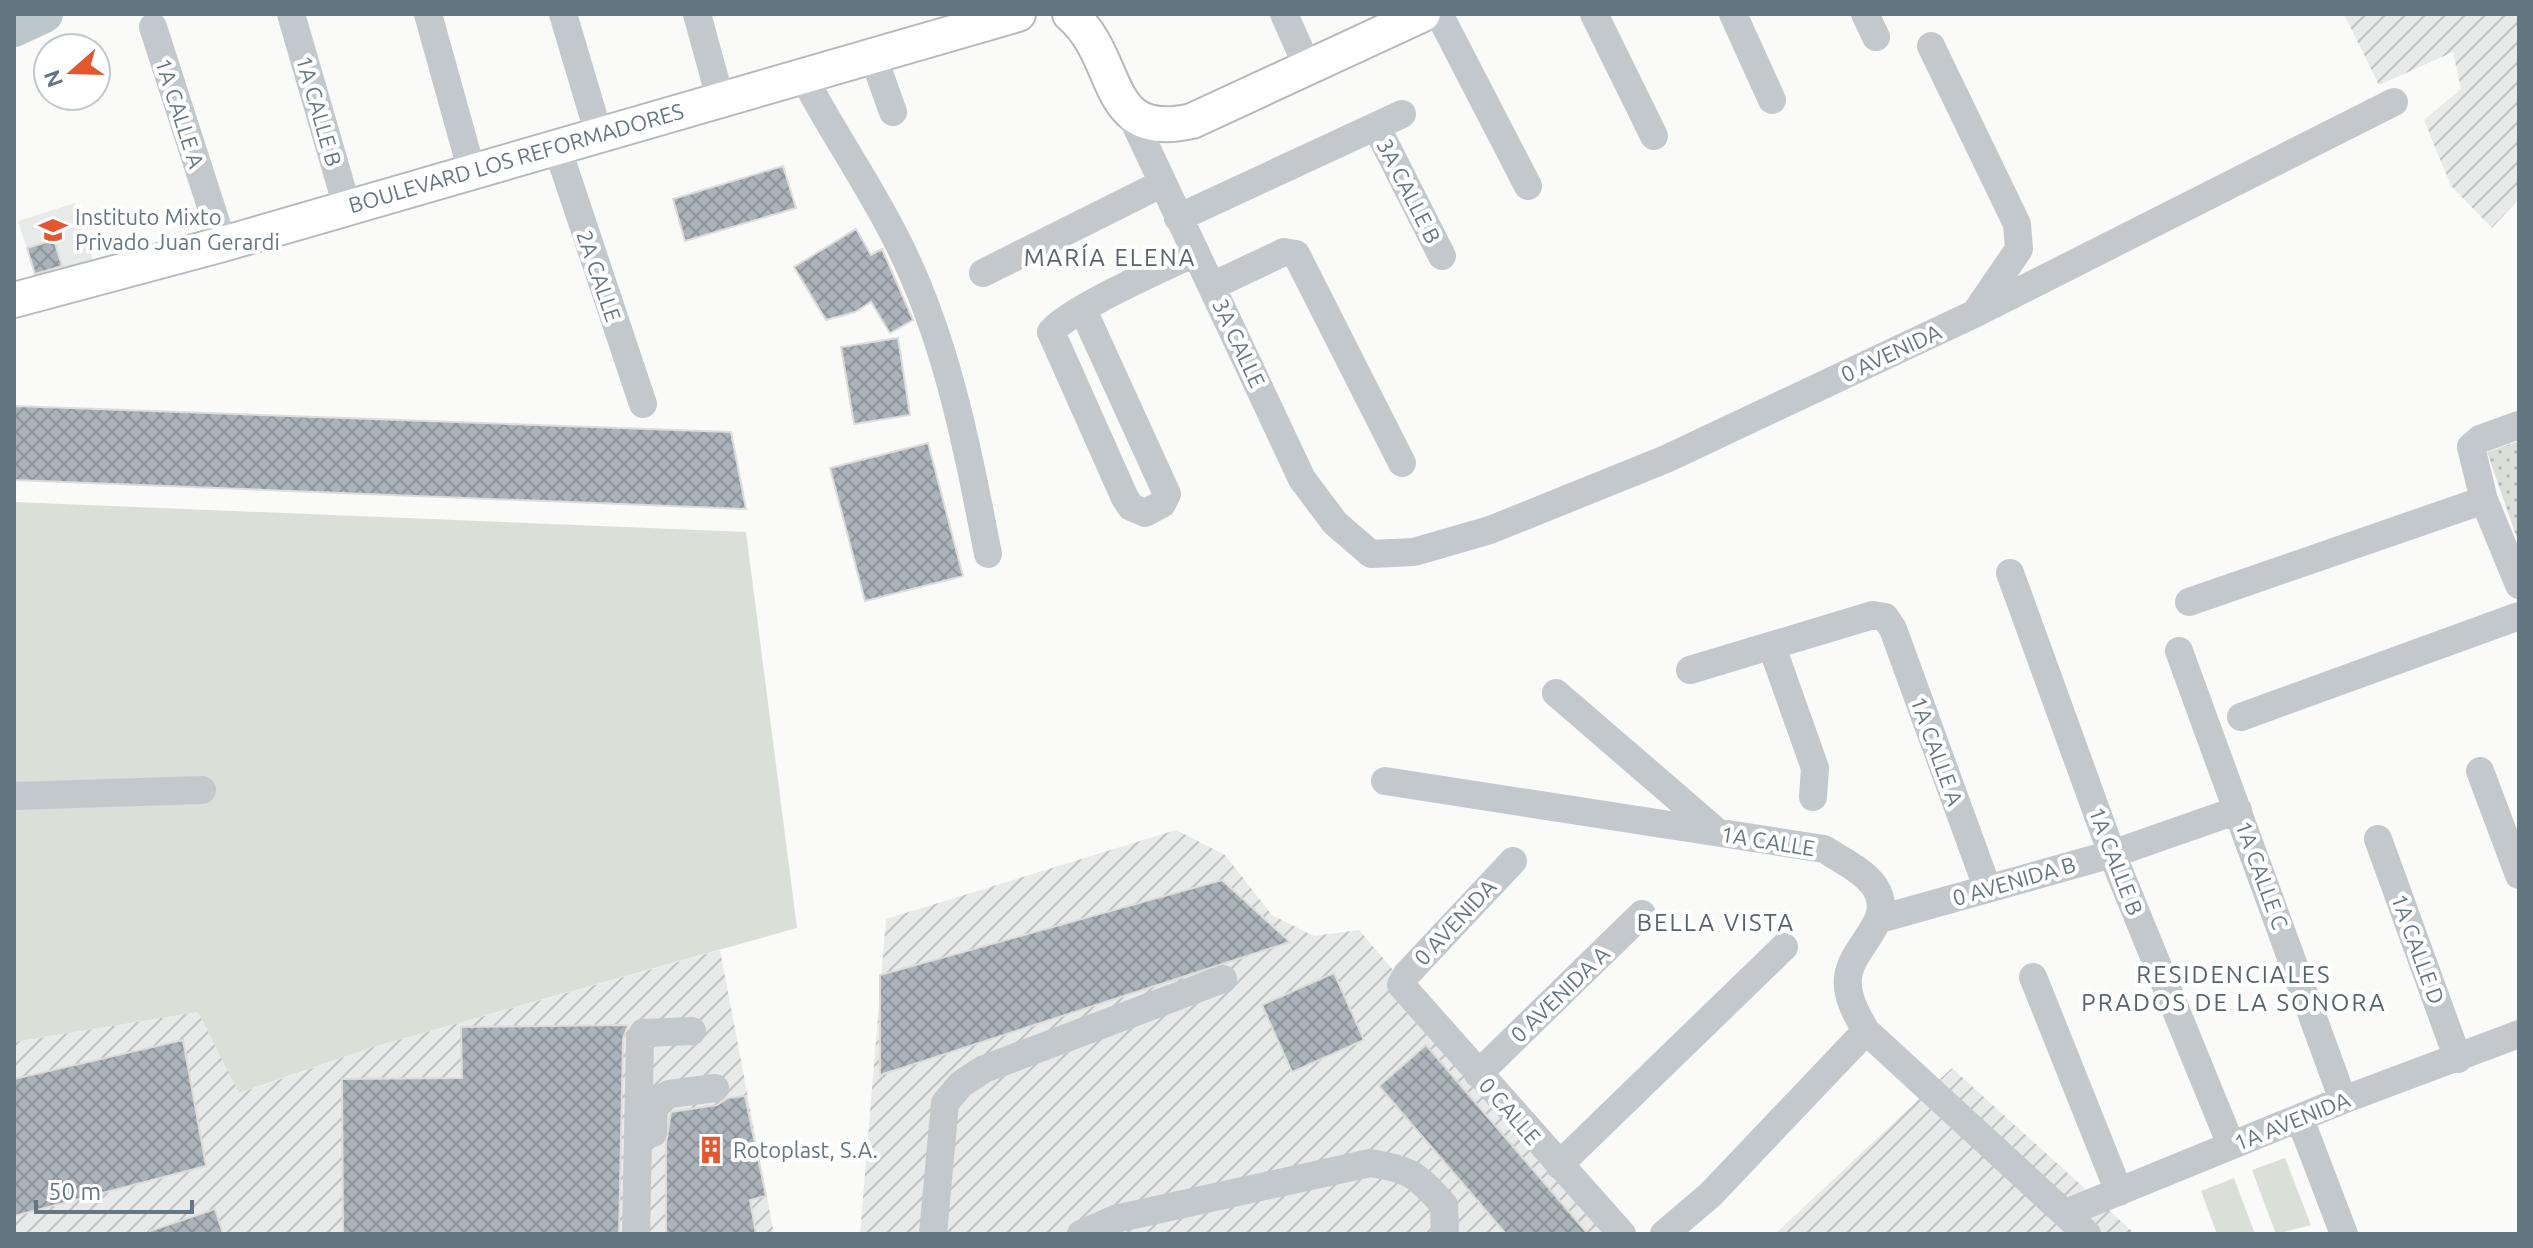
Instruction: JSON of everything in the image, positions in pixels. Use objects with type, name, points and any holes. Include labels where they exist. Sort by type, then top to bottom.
[{"type":"main road","name":"BOULEVARD LOS REFORMADORES","points":[[14,300],[223,244],[1018,14]]},
{"type":"main road","points":[[1075,16],[1131,115],[1146,124],[1165,127],[1192,121],[1423,14]]},
{"type":"street","name":"1A CALLE B","points":[[291,14],[347,207]]},
{"type":"street","points":[[428,14],[472,172]]},
{"type":"street","points":[[563,14],[599,135]]},
{"type":"street","points":[[697,14],[720,98]]},
{"type":"street","points":[[1284,14],[1308,68]]},
{"type":"street","points":[[1439,14],[1528,186]]},
{"type":"street","points":[[1594,14],[1654,136]]},
{"type":"street","points":[[1733,14],[1772,100]]},
{"type":"street","name":"1A CALLE A","points":[[153,27],[223,244]]},
{"type":"street","points":[[1931,46],[2017,224],[2019,249],[1976,313]]},
{"type":"street","points":[[873,56],[893,112]]},
{"type":"street","points":[[803,76],[892,229],[926,307],[962,417],[988,554]]},
{"type":"street","name":"0 AVENIDA","points":[[1371,554],[1414,552],[1490,530],[1666,459],[1976,313],[2394,102]]},
{"type":"street","points":[[1178,218],[1402,114]]},
{"type":"street","name":"3A CALLE","points":[[1131,115],[1302,479],[1335,523],[1371,554]]},
{"type":"street","name":"3A CALLE B","points":[[1376,126],[1442,256]]},
{"type":"street","name":"2A CALLE","points":[[557,147],[643,404]]},
{"type":"street","points":[[983,273],[1161,184]]},
{"type":"street","points":[[1212,286],[1284,252],[1296,254],[1402,463]]},
{"type":"street","points":[[1083,310],[1167,494],[1162,504],[1145,513],[1131,507],[1125,498],[1051,332],[1057,324],[1083,310],[1194,253]]},
{"type":"street","points":[[2519,425],[2480,439],[2471,447],[2484,500],[2519,585]]},
{"type":"street","points":[[2189,602],[2484,500]]},
{"type":"street","name":"1A CALLE B","points":[[2010,573],[2112,854],[2231,1145]]},
{"type":"street","name":"1A CALLE A","points":[[1772,647],[1873,615],[1885,617],[1893,629],[1987,887]]},
{"type":"street","points":[[2241,717],[2519,616]]},
{"type":"street","points":[[1690,670],[1772,647],[1815,768],[1813,797]]},
{"type":"street","name":"1A CALLE C","points":[[2179,651],[2343,1100]]},
{"type":"street","points":[[1556,693],[1717,832]]},
{"type":"street","points":[[2480,771],[2519,875]]},
{"type":"street","name":"1A CALLE","points":[[1385,781],[1824,849],[1863,874],[1874,886],[1881,900],[1880,919]]},
{"type":"street","points":[[14,796],[202,790]]},
{"type":"street","name":"0 AVENIDA B","points":[[1880,919],[2112,854],[2238,810]]},
{"type":"street","name":"1A CALLE D","points":[[2378,839],[2458,1059]]},
{"type":"street","name":"0 AVENIDA","points":[[1401,985],[1407,974],[1513,861]]},
{"type":"street","name":"0 AVENIDA A","points":[[1478,1074],[1642,914]]},
{"type":"street","points":[[1880,919],[1857,951],[1848,978],[1853,1008],[1866,1031],[2087,1234]]},
{"type":"street","points":[[1559,1165],[1784,947]]},
{"type":"street","points":[[2033,977],[2119,1192]]},
{"type":"street","points":[[933,1234],[945,1103],[961,1084],[984,1069],[1223,979]]},
{"type":"street","name":"0 CALLE","points":[[1401,985],[1622,1234]]},
{"type":"street","points":[[636,1234],[640,1039],[643,1033],[653,1030],[692,1031]]},
{"type":"street","points":[[1664,1234],[1710,1195],[1866,1031]]},
{"type":"street","name":"1A AVENIDA","points":[[2066,1213],[2343,1100],[2519,1034]]},
{"type":"street","points":[[653,1234],[654,1102],[669,1094],[715,1088]]},
{"type":"street","points":[[2300,1119],[2344,1234]]},
{"type":"street","points":[[1081,1234],[1115,1219],[1370,1163],[1404,1168],[1427,1187],[1444,1205],[1445,1234]]},
{"type":"shaded area","points":[[2344,14],[2519,14],[2519,199],[2492,228],[2451,186],[2424,120],[2461,89],[2453,52],[2379,85]]},
{"type":"shaded area","name":"Instituto Mixto Privado Juan Gerardi","points":[[75,203],[93,260],[63,270],[54,240],[27,248],[18,221]]},
{"type":"shaded area","points":[[2519,441],[2519,544],[2487,452]]},
{"type":"shaded area","points":[[14,502],[746,532],[797,928],[373,1047],[239,1093],[198,1012],[14,1042]]},
{"type":"shaded area","points":[[1176,830],[1225,855],[1272,915],[1314,936],[1359,930],[1617,1233],[860,1234],[886,919]]},
{"type":"shaded area","points":[[720,950],[774,1234],[14,1234],[14,1042],[198,1012],[240,1093],[373,1047]]},
{"type":"shaded area","points":[[1952,1068],[2135,1234],[1775,1234]]},
{"type":"shaded area","points":[[2285,1158],[2311,1225],[2276,1234],[2252,1170]]},
{"type":"shaded area","points":[[2234,1178],[2255,1234],[2217,1234],[2201,1191]]},
{"type":"building","points":[[783,166],[796,208],[685,241],[673,199]]},
{"type":"building","points":[[856,229],[871,255],[882,249],[913,320],[890,333],[871,302],[855,312],[826,320],[794,267]]},
{"type":"building","points":[[54,240],[62,266],[35,274],[27,248]]},
{"type":"building","points":[[898,338],[910,415],[854,424],[841,347]]},
{"type":"building","points":[[14,406],[731,432],[746,509],[14,480]]},
{"type":"building","points":[[928,443],[963,576],[865,601],[830,468]]},
{"type":"building","points":[[1222,880],[1290,942],[880,1075],[880,975]]},
{"type":"building","points":[[1334,973],[1364,1040],[1292,1072],[1262,1005]]},
{"type":"building","points":[[628,1025],[623,1039],[619,1234],[343,1234],[342,1079],[462,1078],[461,1027]]},
{"type":"building","points":[[183,1040],[206,1166],[14,1216],[14,1079]]},
{"type":"building","points":[[1426,1045],[1588,1234],[1506,1234],[1379,1086]]},
{"type":"building","name":"Rotoplast, S.A.","points":[[745,1096],[766,1196],[750,1200],[756,1234],[666,1234],[666,1144],[671,1112],[717,1105],[728,1098]]},
{"type":"building","points":[[215,1209],[223,1234],[150,1234],[150,1231]]},
{"type":"waterway","points":[[14,28],[44,14]]},
{"type":"place","name":"Instituto Mixto Privado Juan Gerardi","points":[[53,230]]},
{"type":"place","name":"Rotoplast, S.A.","points":[[711,1150]]},
{"type":"district","name":"MARÍA ELENA","points":[[1110,258]]},
{"type":"district","name":"BELLA VISTA","points":[[1716,923]]},
{"type":"district","name":"RESIDENCIALES PRADOS DE LA SONORA","points":[[2234,989]]}]
